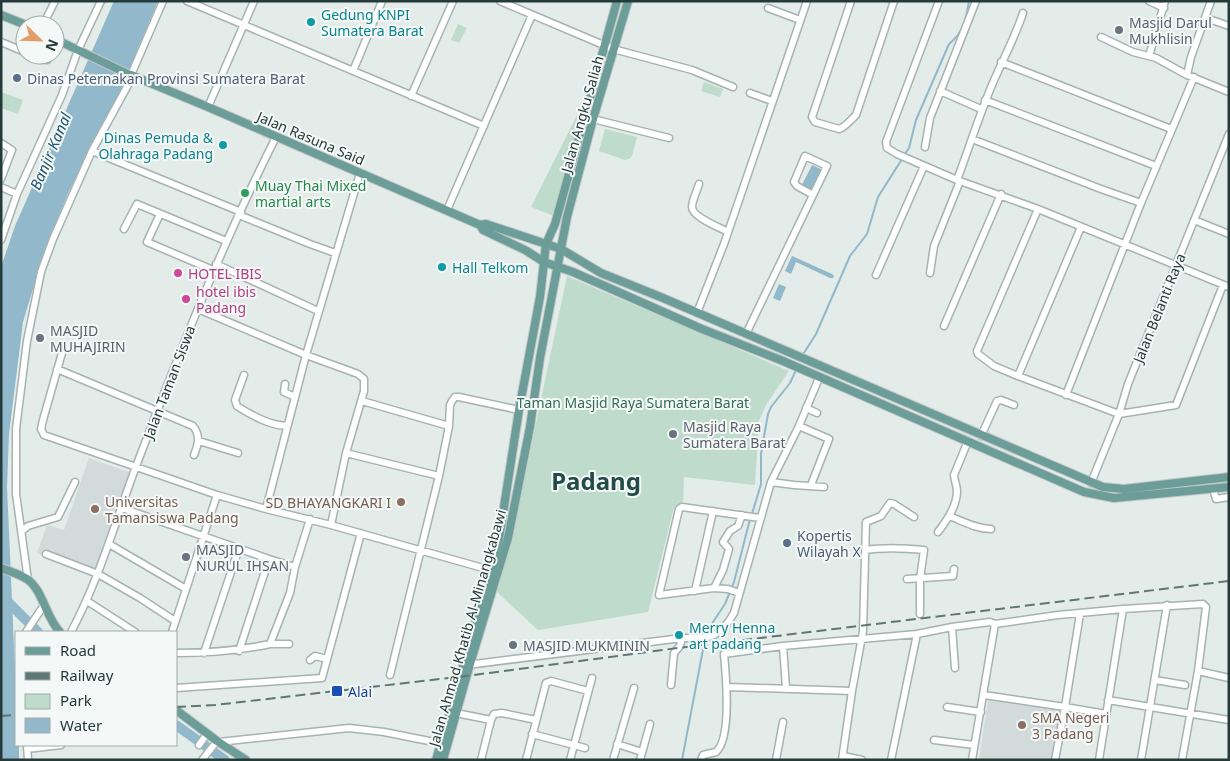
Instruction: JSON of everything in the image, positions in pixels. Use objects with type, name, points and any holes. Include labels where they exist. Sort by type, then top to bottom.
[{"type":"main road","name":"Jalan Angku Saliah","points":[[546,244],[552,230],[617,1]]},
{"type":"main road","name":"Jalan Angku Saliah","points":[[561,250],[563,234],[593,118],[628,1]]},
{"type":"main road","points":[[1,15],[15,21]]},
{"type":"main road","name":"Jalan Rasuna Said","points":[[65,47],[79,51],[131,76],[208,107],[480,225]]},
{"type":"main road","points":[[1229,477],[1124,489],[1103,487],[1091,483],[601,273],[561,250],[486,224],[480,225],[483,230],[525,250],[544,262],[573,272],[1084,492],[1114,498],[1229,488]]},
{"type":"main road","name":"Jalan Ahmad Khatib Al-Minangkabawi","points":[[443,760],[444,744],[499,539],[519,410],[540,297],[546,244]]},
{"type":"main road","name":"Jalan Ahmad Khatib Al-Minangkabawi","points":[[436,760],[456,713],[466,665],[508,538],[561,250]]},
{"type":"main road","points":[[950,434],[954,424]]},
{"type":"main road","points":[[506,495],[516,497]]},
{"type":"main road","points":[[1,568],[28,580],[37,591],[53,625],[59,631]]},
{"type":"main road","points":[[178,712],[205,736],[246,760]]},
{"type":"street","points":[[48,15],[55,1]]},
{"type":"street","points":[[1,240],[18,194],[102,1]]},
{"type":"street","points":[[131,76],[164,1]]},
{"type":"street","points":[[187,1],[484,126]]},
{"type":"street","points":[[208,107],[254,1]]},
{"type":"street","points":[[353,72],[382,1]]},
{"type":"street","points":[[411,96],[453,1]]},
{"type":"street","points":[[500,1],[613,49],[692,70],[733,87]]},
{"type":"street","points":[[697,313],[728,232],[807,1]]},
{"type":"street","points":[[851,1],[812,117],[814,122],[839,129],[856,115],[894,1]]},
{"type":"street","points":[[939,1],[886,142],[887,148],[900,156],[924,166],[1001,194],[1038,209],[1176,266],[1226,286],[1176,405],[1119,414],[1018,376],[984,360],[978,354],[977,351],[1038,209]]},
{"type":"street","points":[[925,147],[930,118],[976,1]]},
{"type":"street","points":[[1149,1],[1165,4],[1149,56]]},
{"type":"street","points":[[1066,395],[1171,129],[1190,76],[1191,57],[1211,1]]},
{"type":"street","points":[[768,8],[800,20]]},
{"type":"street","points":[[930,273],[934,246],[959,180],[985,100],[1023,13]]},
{"type":"street","points":[[447,210],[532,15]]},
{"type":"street","points":[[1206,18],[1229,26]]},
{"type":"street","points":[[1101,37],[1229,92]]},
{"type":"street","points":[[1,42],[15,48]]},
{"type":"street","points":[[1001,62],[1171,129]]},
{"type":"street","points":[[28,580],[16,494],[16,429],[27,341],[44,261],[92,150],[128,84]]},
{"type":"street","points":[[940,91],[982,109]]},
{"type":"street","points":[[750,93],[772,101]]},
{"type":"street","points":[[985,100],[1156,166]]},
{"type":"street","points":[[593,118],[669,138]]},
{"type":"street","name":"Jalan Belanti Raya","points":[[1091,483],[1119,414],[1128,384],[1229,134]]},
{"type":"street","name":"Jalan Taman Siswa","points":[[72,631],[88,601],[136,467],[214,267],[276,137]]},
{"type":"street","points":[[972,138],[1141,203]]},
{"type":"street","points":[[1,144],[12,150],[1,179]]},
{"type":"street","points":[[92,150],[335,253]]},
{"type":"street","points":[[746,334],[827,166],[805,156],[794,182],[797,186],[813,195]]},
{"type":"street","points":[[876,275],[924,166]]},
{"type":"street","points":[[266,509],[318,311],[360,173]]},
{"type":"street","points":[[699,184],[692,205],[694,213],[728,232]]},
{"type":"street","points":[[1,187],[18,194]]},
{"type":"street","points":[[944,326],[1001,194]]},
{"type":"street","points":[[124,229],[136,204],[226,242]]},
{"type":"street","points":[[160,214],[147,242],[214,267],[318,311]]},
{"type":"street","points":[[1194,220],[1229,234]]},
{"type":"street","points":[[1018,376],[1081,227]]},
{"type":"street","points":[[198,309],[306,355],[358,374],[364,379],[362,401],[346,454],[331,524]]},
{"type":"street","points":[[62,353],[41,430],[42,434],[217,495],[331,524],[490,570]]},
{"type":"street","points":[[56,370],[158,410],[195,427],[199,441],[194,455]]},
{"type":"street","points":[[244,375],[235,400],[237,406],[274,424],[288,425]]},
{"type":"street","points":[[466,665],[682,638],[709,637],[722,631],[734,613],[734,591],[751,516],[771,482],[799,426],[819,378]]},
{"type":"street","points":[[285,384],[284,392],[296,397]]},
{"type":"street","points":[[390,675],[439,476],[449,426],[450,405],[455,397],[519,410]]},
{"type":"street","points":[[981,436],[997,401],[1001,400],[1014,405]]},
{"type":"street","points":[[362,401],[449,426]]},
{"type":"street","points":[[806,408],[817,413]]},
{"type":"street","points":[[799,426],[829,440],[811,485]]},
{"type":"street","points":[[199,441],[238,453]]},
{"type":"street","points":[[938,532],[950,516],[957,495],[958,488],[954,474],[968,441]]},
{"type":"street","points":[[346,454],[439,476]]},
{"type":"street","points":[[22,531],[28,526],[58,517],[75,482]]},
{"type":"street","points":[[771,482],[824,487]]},
{"type":"street","points":[[1213,489],[1216,499],[1229,497]]},
{"type":"street","points":[[172,631],[217,495]]},
{"type":"street","points":[[862,760],[843,758],[864,622],[866,522],[881,516],[888,504],[894,504],[914,517]]},
{"type":"street","points":[[734,591],[714,588],[658,595],[679,509],[682,507],[751,516]]},
{"type":"street","points":[[122,508],[270,560],[296,567]]},
{"type":"street","points":[[695,591],[713,511]]},
{"type":"street","points":[[714,588],[723,570],[729,549],[723,542],[730,531],[751,516]]},
{"type":"street","points":[[950,516],[964,521],[966,524],[985,530],[991,529]]},
{"type":"street","points":[[270,644],[290,592],[310,519]]},
{"type":"street","points":[[178,688],[319,679],[324,676],[361,533]]},
{"type":"street","points":[[109,544],[186,589]]},
{"type":"street","points":[[204,653],[239,548]]},
{"type":"street","points":[[865,550],[880,548],[924,550],[920,579],[920,614]]},
{"type":"street","points":[[46,554],[98,574],[175,621]]},
{"type":"street","points":[[239,651],[270,560]]},
{"type":"street","points":[[907,579],[953,576],[954,569]]},
{"type":"street","points":[[88,601],[133,631]]},
{"type":"street","points":[[701,759],[707,753],[716,752],[721,744],[726,716],[727,687],[724,654],[783,646],[917,634],[952,626],[990,622],[995,624],[1058,614],[1080,614],[1203,604],[1206,607],[1198,671],[1182,760]]},
{"type":"street","points":[[27,631],[44,605]]},
{"type":"street","points":[[1141,760],[1167,606]]},
{"type":"street","points":[[1099,760],[1123,609]]},
{"type":"street","points":[[1055,760],[1080,614]]},
{"type":"street","points":[[972,760],[995,624]]},
{"type":"street","points":[[952,626],[955,668]]},
{"type":"street","points":[[891,760],[917,634]]},
{"type":"street","points":[[670,684],[674,653],[680,646],[682,638]]},
{"type":"street","points":[[178,653],[239,651],[270,644],[285,646]]},
{"type":"street","points":[[783,646],[786,688]]},
{"type":"street","points":[[310,660],[315,656],[327,659]]},
{"type":"street","points":[[1198,671],[1229,678]]},
{"type":"street","points":[[570,760],[592,678]]},
{"type":"street","points":[[1155,680],[1185,685]]},
{"type":"street","points":[[526,760],[548,682],[555,682],[588,691]]},
{"type":"street","points":[[727,687],[852,691]]},
{"type":"street","points":[[613,760],[634,688]]},
{"type":"street","points":[[984,695],[1106,714]]},
{"type":"street","points":[[1108,700],[1229,720]]},
{"type":"street","points":[[947,707],[981,712]]},
{"type":"street","points":[[456,713],[491,720]]},
{"type":"street","points":[[481,760],[494,714],[502,713],[536,720]]},
{"type":"street","points":[[776,760],[783,722]]},
{"type":"street","points":[[640,760],[650,724]]},
{"type":"street","points":[[202,760],[217,743],[349,728],[384,732],[444,744]]},
{"type":"street","points":[[532,734],[585,748]]},
{"type":"street","points":[[199,744],[205,736]]},
{"type":"street","points":[[934,740],[974,745]]},
{"type":"street","points":[[617,744],[642,752]]},
{"type":"street","points":[[28,760],[27,747],[44,746]]},
{"type":"shaded area","name":"Universitas Tamansiswa Padang","points":[[89,458],[131,473],[95,572],[37,553],[47,525],[64,530]]},
{"type":"shaded area","name":"SMA Negeri 3 Padang","points":[[988,700],[1063,710],[1055,760],[979,760]]},
{"type":"green space","points":[[458,24],[467,28],[459,43],[451,40]]},
{"type":"green space","points":[[704,82],[723,89],[720,97],[701,91]]},
{"type":"green space","points":[[1,92],[23,100],[18,114],[1,108]]},
{"type":"green space","points":[[586,97],[554,216],[531,207]]},
{"type":"green space","points":[[605,129],[637,137],[632,156],[629,159],[625,160],[599,151]]},
{"type":"green space","name":"Taman Masjid Raya Sumatera Barat","points":[[567,276],[789,371],[766,405],[759,421],[755,485],[684,477],[683,502],[674,507],[648,612],[538,630],[497,592],[511,542]]},
{"type":"water","name":"Banjir Kanal","points":[[114,1],[158,1],[119,94],[69,191],[45,249],[23,322],[9,434],[7,487],[15,669],[15,746],[19,746],[19,760],[1,760],[1,267],[15,226]]},
{"type":"water","points":[[812,165],[825,171],[815,191],[802,185]]},
{"type":"water","points":[[792,256],[832,274],[833,278],[796,262],[791,274],[785,271]]},
{"type":"water","points":[[779,284],[786,287],[780,301],[773,298]]},
{"type":"waterway","points":[[904,155],[909,148],[916,120],[949,44],[964,25],[969,1]]},
{"type":"waterway","points":[[802,356],[816,334],[850,256],[867,234],[878,197],[902,159]]},
{"type":"waterway","points":[[752,514],[761,484],[761,454],[768,414],[771,407],[790,383],[796,370]]},
{"type":"waterway","points":[[705,634],[725,604],[734,582],[750,519]]},
{"type":"waterway","points":[[1,595],[37,631]]},
{"type":"waterway","points":[[682,760],[705,639]]},
{"type":"waterway","points":[[178,726],[225,760]]},
{"type":"railway","points":[[178,707],[215,705],[466,676],[678,648],[1229,581]]},
{"type":"railway","points":[[1,716],[15,715]]},
{"type":"place","name":"Gedung KNPI Sumatera Barat","points":[[311,22]]},
{"type":"place","name":"Masjid Darul Mukhlisin","points":[[1119,30]]},
{"type":"place","name":"Dinas Peternakan Provinsi Sumatera Barat","points":[[17,78]]},
{"type":"place","name":"Dinas Pemuda & Olahraga Padang","points":[[223,145]]},
{"type":"place","name":"Muay Thai Mixed martial arts","points":[[245,193]]},
{"type":"place","name":"Hall Telkom","points":[[442,267]]},
{"type":"place","name":"HOTEL IBIS","points":[[178,273]]},
{"type":"place","name":"hotel ibis Padang","points":[[186,299]]},
{"type":"place","name":"MASJID MUHAJIRIN","points":[[40,338]]},
{"type":"place","name":"Masjid Raya Sumatera Barat","points":[[673,434]]},
{"type":"place","name":"SD BHAYANGKARI I","points":[[401,502]]},
{"type":"place","name":"Universitas Tamansiswa Padang","points":[[95,509]]},
{"type":"place","name":"Kopertis Wilayah X","points":[[787,543]]},
{"type":"place","name":"MASJID NURUL IHSAN","points":[[186,557]]},
{"type":"place","name":"Merry Henna art padang","points":[[679,635]]},
{"type":"place","name":"MASJID MUKMININ","points":[[513,645]]},
{"type":"place","name":"Alai","points":[[337,691]]},
{"type":"place","name":"SMA Negeri 3 Padang","points":[[1022,725]]},
{"type":"district","name":"Padang","points":[[596,480]]}]
